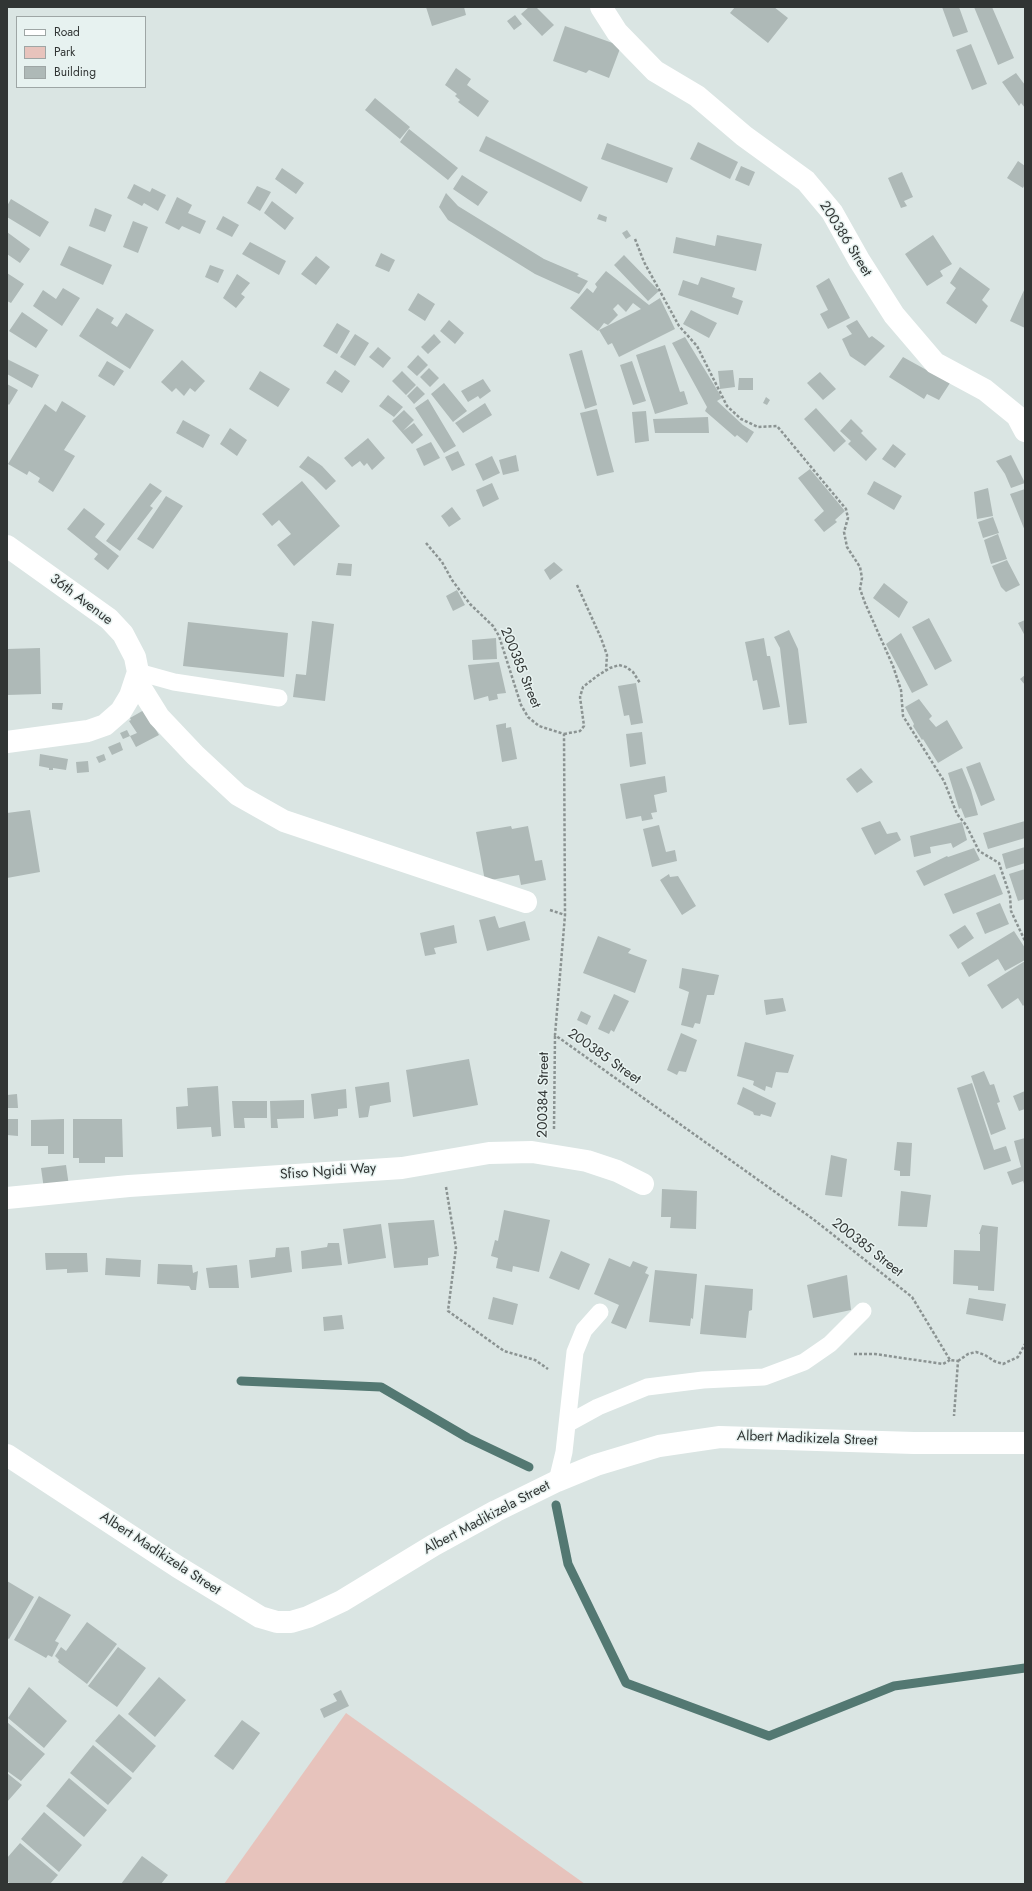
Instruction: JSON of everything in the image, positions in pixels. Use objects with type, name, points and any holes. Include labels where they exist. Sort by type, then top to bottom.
[{"type":"street","name":"200386 Street","points":[[601,7],[617,32],[655,71],[697,96],[744,136],[806,181],[832,212],[859,260],[894,315],[935,363],[985,390],[1017,416],[1025,431]]},
{"type":"street","name":"36th Avenue","points":[[7,546],[109,619],[123,634],[135,657],[137,676],[159,717],[195,755],[238,795],[284,821],[526,902]]},
{"type":"street","points":[[7,742],[88,731],[104,724],[121,711],[130,696],[137,676]]},
{"type":"street","name":"Sfiso Ngidi Way","points":[[7,1198],[130,1186],[402,1168],[441,1160],[489,1153],[532,1152],[554,1154],[602,1166],[617,1171],[643,1184]]},
{"type":"street","name":"Albert Madikizela Street","points":[[7,1455],[184,1571],[260,1617],[276,1622],[291,1622],[308,1617],[342,1601],[434,1545],[496,1511],[557,1481],[628,1454],[665,1445],[720,1437],[1025,1443]]},
{"type":"lane","points":[[137,676],[279,698]]},
{"type":"lane","points":[[567,1424],[598,1407],[647,1387],[703,1380],[764,1377],[804,1362],[830,1344],[863,1311]]},
{"type":"lane","points":[[557,1481],[564,1452],[575,1352],[584,1330],[600,1312]]},
{"type":"path","points":[[635,239],[644,262],[679,326],[697,346],[728,406],[741,419],[758,427],[777,426],[846,509],[848,518],[844,532],[847,547],[860,567],[862,578],[860,589],[893,666],[901,690],[903,716],[944,781],[957,814],[966,825],[979,851],[999,863],[1010,896],[1011,911],[1025,941]]},
{"type":"path","name":"200385 Street","points":[[426,543],[442,562],[452,580],[470,604],[492,626],[499,636],[518,698],[528,718],[539,726],[564,734],[565,915],[555,1035],[813,1219],[912,1297],[950,1360],[958,1361]]},
{"type":"path","points":[[577,585],[607,655],[606,671]]},
{"type":"path","points":[[564,734],[580,731],[584,726],[580,697],[583,687],[610,668],[619,666],[626,667],[633,672],[640,683]]},
{"type":"path","name":"200384 Street","points":[[554,1154],[555,1035]]},
{"type":"path","points":[[441,1160],[456,1248],[448,1311],[504,1351],[535,1360],[556,1374],[571,1389]]},
{"type":"path","points":[[952,1442],[958,1361],[968,1354],[976,1352],[1003,1364],[1018,1357],[1025,1344]]},
{"type":"green space","points":[[346,1713],[585,1884],[224,1884]]},
{"type":"building","points":[[426,7],[464,7],[466,15],[432,26]]},
{"type":"building","points":[[529,7],[536,7],[554,25],[542,36],[521,14]]},
{"type":"building","points":[[735,7],[774,7],[788,18],[768,43],[730,13]]},
{"type":"building","points":[[942,7],[959,7],[968,32],[953,37]]},
{"type":"building","points":[[974,7],[992,7],[1014,58],[998,65]]},
{"type":"building","points":[[515,15],[522,24],[514,30],[507,21]]},
{"type":"building","points":[[565,26],[621,46],[609,78],[589,70],[586,73],[553,61]]},
{"type":"building","points":[[971,44],[987,84],[972,90],[956,50]]},
{"type":"building","points":[[456,68],[471,79],[467,85],[489,101],[478,117],[458,102],[460,100],[455,96],[457,94],[445,85]]},
{"type":"building","points":[[1016,73],[1025,85],[1025,108],[1021,103],[1019,106],[1002,82]]},
{"type":"building","points":[[375,98],[410,127],[400,139],[365,110]]},
{"type":"building","points":[[409,129],[458,168],[448,180],[400,142]]},
{"type":"building","points":[[486,136],[588,187],[581,202],[479,151]]},
{"type":"building","points":[[698,142],[738,162],[730,179],[690,159]]},
{"type":"building","points":[[607,143],[673,168],[667,183],[601,159]]},
{"type":"building","points":[[1018,161],[1025,166],[1025,184],[1023,188],[1007,178]]},
{"type":"building","points":[[741,166],[755,172],[749,186],[735,180]]},
{"type":"building","points":[[282,168],[304,183],[296,194],[275,179]]},
{"type":"building","points":[[902,172],[913,197],[904,201],[907,206],[901,208],[888,178]]},
{"type":"building","points":[[462,175],[488,192],[478,206],[453,189]]},
{"type":"building","points":[[134,184],[150,192],[152,188],[166,195],[158,211],[144,203],[142,206],[127,198]]},
{"type":"building","points":[[257,186],[271,192],[260,211],[247,203]]},
{"type":"building","points":[[446,193],[458,206],[544,259],[579,274],[577,276],[588,281],[579,294],[535,274],[448,220],[439,207]]},
{"type":"building","points":[[177,197],[192,205],[188,213],[206,221],[200,234],[182,226],[179,230],[165,223]]},
{"type":"building","points":[[11,199],[49,222],[40,237],[7,217],[7,206]]},
{"type":"building","points":[[272,201],[294,218],[285,230],[264,213]]},
{"type":"building","points":[[95,208],[112,215],[105,232],[89,226]]},
{"type":"building","points":[[599,214],[607,217],[606,222],[597,219]]},
{"type":"building","points":[[223,216],[239,225],[232,237],[216,229]]},
{"type":"building","points":[[133,221],[148,227],[138,253],[123,247]]},
{"type":"building","points":[[627,230],[631,236],[626,239],[622,233]]},
{"type":"building","points":[[7,232],[30,249],[20,263],[7,254]]},
{"type":"building","points":[[717,235],[762,244],[756,271],[673,253],[676,237],[715,246]]},
{"type":"building","points":[[933,235],[952,264],[940,271],[943,276],[927,286],[905,254]]},
{"type":"building","points":[[250,242],[286,261],[279,275],[242,254]]},
{"type":"building","points":[[69,246],[112,265],[103,285],[60,265]]},
{"type":"building","points":[[381,253],[395,260],[389,272],[375,266]]},
{"type":"building","points":[[624,255],[659,291],[648,301],[614,265]]},
{"type":"building","points":[[316,256],[330,267],[316,285],[301,274]]},
{"type":"building","points":[[210,265],[224,270],[218,283],[205,277]]},
{"type":"building","points":[[960,267],[990,289],[982,300],[988,306],[976,324],[946,303],[956,288],[950,283]]},
{"type":"building","points":[[606,271],[649,305],[660,298],[675,329],[619,357],[612,343],[608,345],[599,330],[641,309],[633,303],[626,312],[618,304],[613,309],[618,315],[608,325],[604,323],[598,331],[570,308],[587,288],[593,293],[597,287],[595,284]]},
{"type":"building","points":[[7,273],[24,284],[11,303],[7,301]]},
{"type":"building","points":[[237,274],[250,283],[241,294],[245,297],[236,308],[223,298]]},
{"type":"building","points":[[701,277],[735,288],[732,297],[743,301],[738,315],[678,295],[683,280],[698,285]]},
{"type":"building","points":[[829,278],[850,318],[828,329],[820,314],[828,310],[816,286]]},
{"type":"building","points":[[63,288],[80,298],[62,326],[33,306],[43,290],[56,299]]},
{"type":"building","points":[[1025,288],[1025,328],[1010,321]]},
{"type":"building","points":[[418,293],[435,304],[425,321],[408,310]]},
{"type":"building","points":[[97,308],[114,318],[111,323],[117,327],[126,313],[154,330],[130,369],[79,336]]},
{"type":"building","points":[[691,310],[717,323],[709,338],[683,324]]},
{"type":"building","points":[[22,312],[48,330],[36,348],[9,331]]},
{"type":"building","points":[[449,320],[464,333],[455,344],[440,331]]},
{"type":"building","points":[[857,320],[869,338],[872,336],[885,346],[865,366],[850,356],[842,339],[852,334],[846,326]]},
{"type":"building","points":[[337,323],[350,331],[337,354],[323,346]]},
{"type":"building","points":[[355,334],[369,343],[355,366],[340,357]]},
{"type":"building","points":[[434,334],[441,342],[428,354],[421,347]]},
{"type":"building","points":[[685,337],[722,398],[717,401],[743,425],[754,432],[747,443],[737,435],[735,437],[705,411],[707,407],[672,343]]},
{"type":"building","points":[[665,345],[680,392],[684,391],[688,404],[655,414],[636,355]]},
{"type":"building","points":[[378,347],[391,358],[383,368],[369,357]]},
{"type":"building","points":[[582,350],[597,405],[585,409],[569,354]]},
{"type":"building","points":[[418,355],[428,365],[417,376],[407,367]]},
{"type":"building","points":[[903,357],[950,383],[939,400],[927,394],[924,399],[889,377]]},
{"type":"building","points":[[7,359],[39,375],[32,388],[7,374]]},
{"type":"building","points":[[182,360],[205,381],[195,392],[190,388],[184,396],[176,388],[172,392],[161,382]]},
{"type":"building","points":[[107,361],[124,371],[114,386],[98,376]]},
{"type":"building","points":[[632,361],[646,401],[633,405],[620,365]]},
{"type":"building","points":[[429,368],[439,378],[430,387],[420,377]]},
{"type":"building","points":[[335,370],[350,381],[342,393],[326,383]]},
{"type":"building","points":[[733,370],[735,387],[720,389],[718,371]]},
{"type":"building","points":[[260,371],[290,389],[278,407],[249,389]]},
{"type":"building","points":[[402,371],[416,385],[406,395],[392,381]]},
{"type":"building","points":[[820,372],[836,389],[823,400],[807,383]]},
{"type":"building","points":[[739,378],[753,378],[753,390],[738,390]]},
{"type":"building","points":[[483,379],[491,391],[480,399],[478,396],[468,402],[461,391]]},
{"type":"building","points":[[444,383],[467,411],[453,422],[431,394]]},
{"type":"building","points":[[7,384],[18,390],[9,405],[7,403]]},
{"type":"building","points":[[417,386],[425,394],[414,404],[407,396]]},
{"type":"building","points":[[388,395],[403,407],[394,417],[379,406]]},
{"type":"building","points":[[766,397],[770,400],[767,405],[763,403]]},
{"type":"building","points":[[428,399],[456,446],[444,453],[415,408]]},
{"type":"building","points":[[62,401],[86,416],[64,450],[75,456],[53,492],[38,482],[40,478],[29,471],[27,475],[8,464],[45,404],[56,412]]},
{"type":"building","points":[[485,403],[492,415],[463,433],[455,423]]},
{"type":"building","points":[[816,408],[846,441],[834,452],[804,419]]},
{"type":"building","points":[[597,409],[614,472],[597,476],[580,413]]},
{"type":"building","points":[[404,410],[414,420],[403,431],[414,423],[423,435],[412,444],[392,421]]},
{"type":"building","points":[[646,411],[649,441],[635,443],[632,412]]},
{"type":"building","points":[[708,417],[709,433],[655,433],[653,419]]},
{"type":"building","points":[[851,419],[863,431],[861,433],[877,449],[866,461],[848,444],[851,441],[840,431]]},
{"type":"building","points":[[183,420],[210,435],[203,448],[176,433]]},
{"type":"building","points":[[230,428],[247,440],[237,456],[220,444]]},
{"type":"building","points":[[368,438],[385,458],[372,470],[367,463],[364,466],[360,461],[352,467],[344,458]]},
{"type":"building","points":[[431,442],[440,458],[424,466],[416,449]]},
{"type":"building","points":[[893,444],[906,454],[895,468],[882,459]]},
{"type":"building","points":[[458,451],[465,465],[452,471],[445,457]]},
{"type":"building","points":[[516,455],[519,471],[503,475],[499,460]]},
{"type":"building","points":[[1011,455],[1025,483],[1011,488],[1005,474],[996,461]]},
{"type":"building","points":[[308,456],[322,466],[336,481],[326,490],[313,477],[299,467]]},
{"type":"building","points":[[492,456],[500,473],[483,481],[475,464]]},
{"type":"building","points":[[810,469],[845,511],[835,520],[837,522],[824,532],[814,520],[824,511],[798,478]]},
{"type":"building","points":[[302,481],[340,526],[294,566],[277,545],[291,534],[279,520],[272,526],[262,514]]},
{"type":"building","points":[[874,481],[902,496],[894,510],[867,494]]},
{"type":"building","points":[[150,483],[162,491],[150,506],[153,508],[120,551],[106,541]]},
{"type":"building","points":[[492,483],[499,499],[483,507],[476,490]]},
{"type":"building","points":[[988,488],[993,516],[977,519],[974,492]]},
{"type":"building","points":[[1025,489],[1025,531],[1010,494]]},
{"type":"building","points":[[166,496],[183,506],[153,549],[137,539]]},
{"type":"building","points":[[452,507],[461,519],[449,527],[441,516]]},
{"type":"building","points":[[84,508],[105,524],[95,537],[119,556],[108,570],[94,559],[98,554],[67,529]]},
{"type":"building","points":[[993,517],[999,533],[983,538],[978,522]]},
{"type":"building","points":[[998,534],[1007,559],[991,564],[984,540]]},
{"type":"building","points":[[1007,560],[1020,585],[1006,592],[1001,587],[992,566]]},
{"type":"building","points":[[554,562],[563,570],[550,580],[544,570]]},
{"type":"building","points":[[338,563],[352,564],[351,576],[336,575]]},
{"type":"building","points":[[884,583],[908,602],[899,618],[873,598]]},
{"type":"building","points":[[457,590],[465,605],[453,611],[446,596]]},
{"type":"building","points":[[929,618],[952,661],[935,670],[912,627]]},
{"type":"building","points":[[1025,620],[1025,636],[1018,623]]},
{"type":"building","points":[[312,621],[334,624],[325,701],[293,697],[296,674],[306,675]]},
{"type":"building","points":[[188,622],[288,633],[284,677],[183,666]]},
{"type":"building","points":[[789,630],[798,649],[807,723],[789,725],[780,648],[774,637]]},
{"type":"building","points":[[901,633],[928,685],[912,693],[886,644]]},
{"type":"building","points":[[496,638],[497,659],[473,660],[472,640]]},
{"type":"building","points":[[764,638],[767,656],[770,656],[780,707],[763,710],[757,680],[753,681],[745,642]]},
{"type":"building","points":[[40,648],[41,694],[7,695],[7,649]]},
{"type":"building","points":[[499,662],[506,693],[497,694],[498,699],[489,701],[488,696],[474,700],[468,665]]},
{"type":"building","points":[[1025,675],[1025,685],[1020,679]]},
{"type":"building","points":[[636,683],[643,723],[631,725],[629,715],[624,716],[618,686]]},
{"type":"building","points":[[919,699],[932,716],[929,719],[936,727],[947,720],[963,748],[938,763],[913,726],[914,724],[905,707]]},
{"type":"building","points":[[52,703],[63,703],[62,710],[52,709]]},
{"type":"building","points":[[144,710],[159,735],[136,747],[130,736],[137,733],[129,721],[131,720],[130,718]]},
{"type":"building","points":[[506,723],[506,728],[511,727],[517,759],[502,762],[496,725]]},
{"type":"building","points":[[127,730],[130,736],[123,739],[120,733]]},
{"type":"building","points":[[642,732],[646,764],[630,767],[626,734]]},
{"type":"building","points":[[120,742],[123,750],[112,755],[108,747]]},
{"type":"building","points":[[40,754],[68,759],[66,770],[53,768],[53,770],[49,770],[49,768],[39,766]]},
{"type":"building","points":[[104,754],[106,760],[99,763],[96,757]]},
{"type":"building","points":[[88,761],[89,772],[77,773],[76,762]]},
{"type":"building","points":[[980,762],[995,800],[981,806],[966,767]]},
{"type":"building","points":[[861,768],[873,782],[857,793],[846,779]]},
{"type":"building","points":[[962,768],[971,790],[978,815],[965,818],[961,808],[959,809],[948,773]]},
{"type":"building","points":[[665,776],[667,792],[654,795],[657,812],[651,813],[653,819],[642,821],[641,816],[626,819],[620,784]]},
{"type":"building","points":[[30,810],[40,872],[7,878],[7,813]]},
{"type":"building","points":[[880,821],[887,834],[897,832],[901,840],[875,855],[861,828]]},
{"type":"building","points":[[1025,821],[1025,838],[988,849],[983,833]]},
{"type":"building","points":[[962,822],[967,840],[953,848],[951,843],[930,847],[931,853],[914,857],[910,836]]},
{"type":"building","points":[[659,825],[666,852],[675,850],[677,861],[652,867],[643,829]]},
{"type":"building","points":[[511,826],[512,829],[528,826],[535,861],[542,860],[546,880],[521,885],[519,875],[485,881],[476,832]]},
{"type":"building","points":[[1025,847],[1025,863],[1006,869],[1002,854]]},
{"type":"building","points":[[974,848],[980,860],[924,886],[916,871],[947,856],[948,857]]},
{"type":"building","points":[[1025,869],[1025,899],[1018,901],[1009,874]]},
{"type":"building","points":[[669,874],[670,877],[678,876],[696,906],[682,915],[660,880]]},
{"type":"building","points":[[995,874],[1003,894],[953,914],[944,894]]},
{"type":"building","points":[[1000,903],[1009,924],[985,934],[976,913]]},
{"type":"building","points":[[495,916],[499,928],[525,921],[530,940],[487,951],[479,920]]},
{"type":"building","points":[[454,925],[457,943],[434,948],[436,954],[425,956],[420,933]]},
{"type":"building","points":[[965,925],[974,938],[958,949],[949,935]]},
{"type":"building","points":[[1014,931],[1025,948],[1025,960],[1005,971],[998,959],[969,977],[961,963]]},
{"type":"building","points":[[598,936],[631,949],[628,953],[647,960],[635,993],[583,973]]},
{"type":"building","points":[[1025,961],[1025,1004],[1023,1006],[1018,998],[1002,1009],[987,985]]},
{"type":"building","points":[[682,968],[719,975],[714,995],[707,995],[700,1024],[695,1023],[693,1028],[681,1025],[689,992],[679,988]]},
{"type":"building","points":[[614,994],[629,1001],[614,1032],[611,1030],[609,1034],[598,1029]]},
{"type":"building","points":[[783,998],[786,1011],[766,1015],[764,1000]]},
{"type":"building","points":[[581,1011],[591,1016],[587,1025],[577,1020]]},
{"type":"building","points":[[681,1033],[697,1040],[686,1072],[679,1071],[677,1075],[667,1070]]},
{"type":"building","points":[[745,1042],[794,1055],[788,1073],[776,1072],[772,1088],[766,1086],[765,1091],[753,1085],[754,1081],[737,1076]]},
{"type":"building","points":[[469,1059],[478,1105],[413,1117],[406,1070]]},
{"type":"building","points":[[984,1071],[990,1085],[994,1084],[1000,1102],[997,1103],[1006,1129],[991,1135],[971,1076]]},
{"type":"building","points":[[389,1082],[391,1102],[370,1106],[368,1117],[359,1118],[355,1087]]},
{"type":"building","points":[[972,1083],[994,1150],[1006,1146],[1011,1161],[984,1170],[957,1088]]},
{"type":"building","points":[[218,1086],[221,1136],[212,1137],[211,1127],[177,1129],[176,1107],[188,1106],[187,1088]]},
{"type":"building","points":[[743,1087],[776,1103],[771,1117],[761,1114],[760,1116],[754,1115],[753,1112],[737,1104]]},
{"type":"building","points":[[346,1089],[347,1108],[338,1109],[338,1116],[314,1119],[311,1094]]},
{"type":"building","points":[[1025,1091],[1025,1109],[1019,1111],[1013,1096]]},
{"type":"building","points":[[17,1094],[18,1108],[7,1108],[7,1095]]},
{"type":"building","points":[[304,1100],[304,1118],[277,1119],[278,1128],[271,1128],[270,1101]]},
{"type":"building","points":[[232,1101],[267,1101],[267,1118],[244,1118],[245,1128],[234,1128]]},
{"type":"building","points":[[7,1119],[18,1119],[18,1136],[7,1135]]},
{"type":"building","points":[[64,1119],[64,1154],[48,1154],[48,1146],[31,1146],[31,1120]]},
{"type":"building","points":[[73,1119],[122,1119],[123,1157],[105,1157],[105,1163],[79,1163],[79,1158],[73,1158]]},
{"type":"building","points":[[1025,1138],[1025,1187],[1023,1181],[1012,1185],[1007,1172],[1021,1167],[1014,1141]]},
{"type":"building","points":[[897,1142],[912,1143],[910,1176],[900,1176],[900,1171],[894,1170]]},
{"type":"building","points":[[831,1155],[847,1159],[842,1197],[825,1195]]},
{"type":"building","points":[[66,1165],[69,1186],[44,1189],[41,1168]]},
{"type":"building","points":[[662,1189],[697,1191],[696,1229],[670,1228],[671,1217],[661,1217]]},
{"type":"building","points":[[901,1191],[931,1195],[927,1227],[898,1226]]},
{"type":"building","points":[[504,1210],[550,1220],[539,1272],[513,1266],[512,1272],[496,1268],[498,1258],[491,1256],[495,1240],[498,1241]]},
{"type":"building","points":[[434,1220],[439,1256],[428,1258],[428,1265],[394,1268],[388,1223]]},
{"type":"building","points":[[381,1224],[386,1258],[348,1264],[343,1229]]},
{"type":"building","points":[[982,1225],[998,1227],[994,1291],[978,1290],[978,1286],[953,1284],[954,1250],[980,1251],[979,1234]]},
{"type":"building","points":[[328,1243],[339,1243],[342,1265],[302,1269],[301,1251],[327,1247]]},
{"type":"building","points":[[289,1247],[292,1272],[251,1278],[249,1260],[275,1257],[276,1248]]},
{"type":"building","points":[[561,1251],[590,1264],[579,1290],[549,1278]]},
{"type":"building","points":[[45,1253],[87,1253],[88,1272],[67,1273],[67,1269],[46,1270]]},
{"type":"building","points":[[106,1258],[141,1260],[140,1277],[105,1275]]},
{"type":"building","points":[[609,1258],[630,1267],[633,1261],[648,1267],[645,1273],[649,1275],[626,1329],[611,1323],[619,1305],[594,1294]]},
{"type":"building","points":[[158,1264],[192,1265],[193,1273],[198,1271],[196,1290],[191,1290],[189,1286],[157,1284]]},
{"type":"building","points":[[237,1265],[239,1288],[209,1288],[206,1268]]},
{"type":"building","points":[[655,1270],[697,1274],[693,1319],[691,1318],[690,1326],[649,1322]]},
{"type":"building","points":[[847,1275],[851,1310],[813,1318],[807,1285]]},
{"type":"building","points":[[705,1285],[753,1289],[752,1310],[749,1311],[746,1338],[700,1334]]},
{"type":"building","points":[[493,1297],[518,1304],[513,1325],[488,1319]]},
{"type":"building","points":[[969,1298],[1006,1304],[1003,1321],[966,1314]]},
{"type":"building","points":[[342,1315],[344,1329],[324,1331],[323,1317]]},
{"type":"building","points":[[7,1581],[34,1597],[9,1639],[7,1638]]},
{"type":"building","points":[[39,1596],[71,1615],[55,1641],[59,1643],[52,1657],[48,1655],[46,1658],[14,1640]]},
{"type":"building","points":[[87,1622],[117,1644],[87,1684],[58,1662],[59,1660],[55,1656],[61,1647],[66,1651]]},
{"type":"building","points":[[118,1647],[146,1668],[117,1707],[88,1686]]},
{"type":"building","points":[[159,1677],[186,1700],[155,1737],[128,1714]]},
{"type":"building","points":[[29,1687],[67,1721],[44,1748],[8,1718]]},
{"type":"building","points":[[341,1690],[349,1706],[324,1718],[320,1709],[337,1701],[333,1694]]},
{"type":"building","points":[[119,1714],[156,1746],[133,1773],[95,1741]]},
{"type":"building","points":[[242,1720],[260,1733],[233,1770],[214,1756]]},
{"type":"building","points":[[7,1722],[45,1754],[21,1781],[7,1771]]},
{"type":"building","points":[[93,1745],[132,1778],[108,1805],[70,1773]]},
{"type":"building","points":[[7,1773],[22,1785],[7,1802]]},
{"type":"building","points":[[69,1778],[107,1810],[84,1837],[46,1806]]},
{"type":"building","points":[[44,1812],[82,1845],[59,1872],[21,1839]]},
{"type":"building","points":[[20,1843],[58,1875],[50,1884],[11,1884],[7,1881],[7,1858]]},
{"type":"building","points":[[142,1856],[168,1875],[161,1884],[121,1884]]},
{"type":"waterway","points":[[241,1381],[381,1387],[468,1438],[529,1467]]},
{"type":"waterway","points":[[556,1505],[568,1564],[626,1683],[769,1736],[894,1686],[1025,1668]]}]
